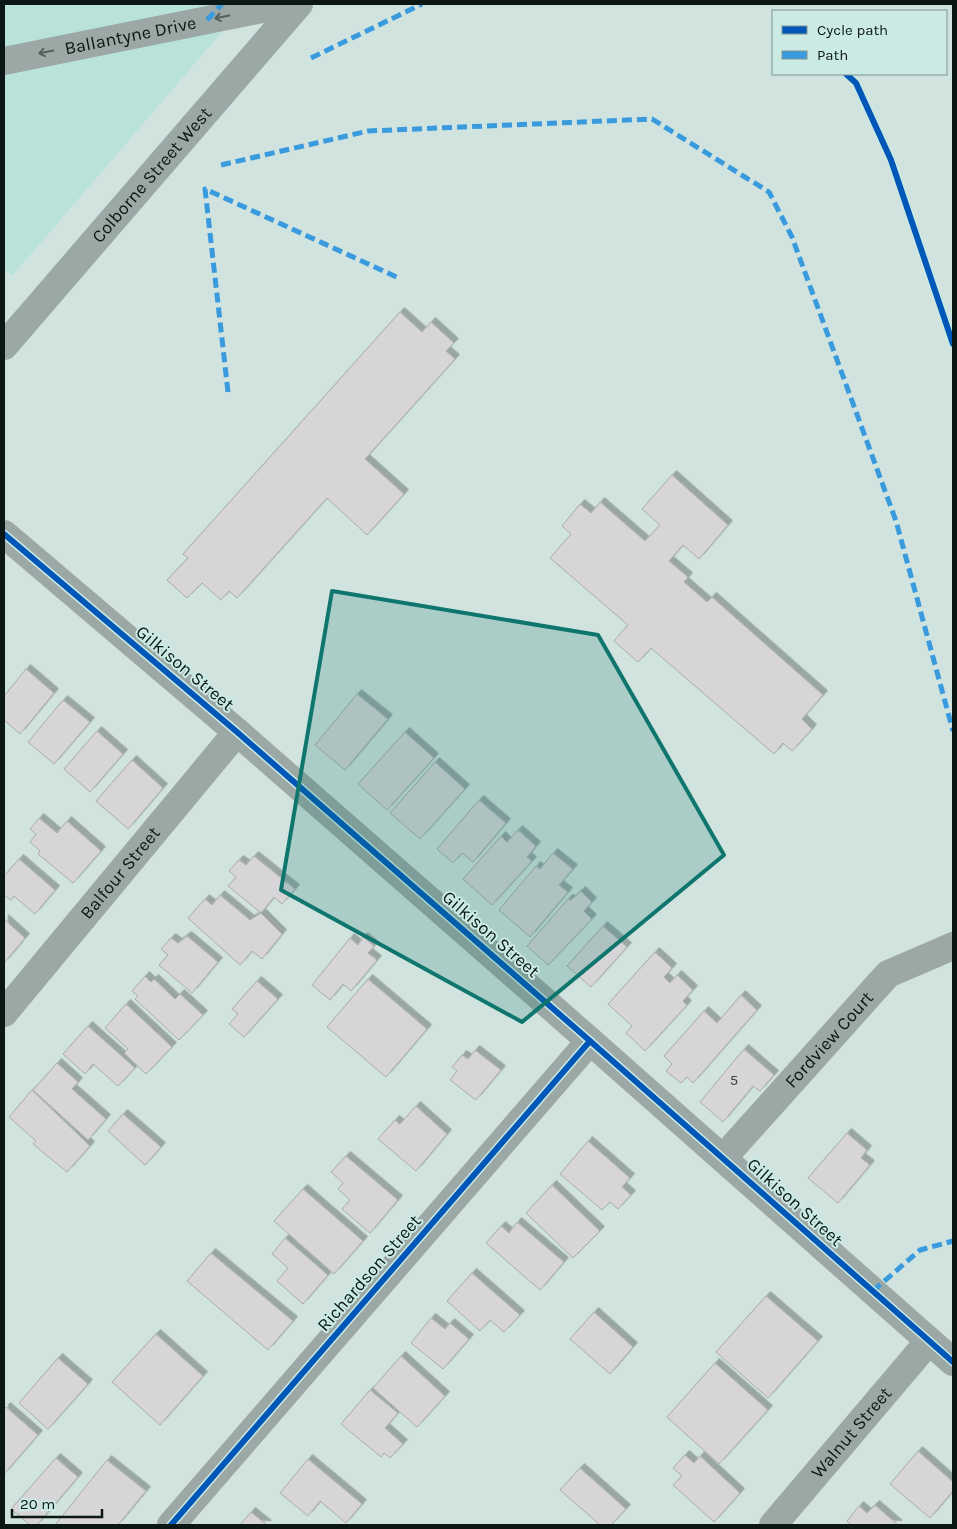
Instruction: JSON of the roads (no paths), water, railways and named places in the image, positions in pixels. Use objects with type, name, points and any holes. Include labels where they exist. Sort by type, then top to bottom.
[{"type":"main road","name":"Colborne Street West","points":[[4,346],[299,4]]},
{"type":"street","name":"Ballantyne Drive","points":[[4,61],[287,4]]},
{"type":"street","name":"Gilkison Street","points":[[4,534],[237,732],[953,1362]]},
{"type":"street","name":"Balfour Street","points":[[4,1013],[237,732]]},
{"type":"street","name":"Fordview Court","points":[[723,1158],[888,974],[953,946]]},
{"type":"street","name":"Richardson Street","points":[[171,1525],[590,1041]]},
{"type":"street","name":"Walnut Street","points":[[773,1525],[929,1341]]}]
